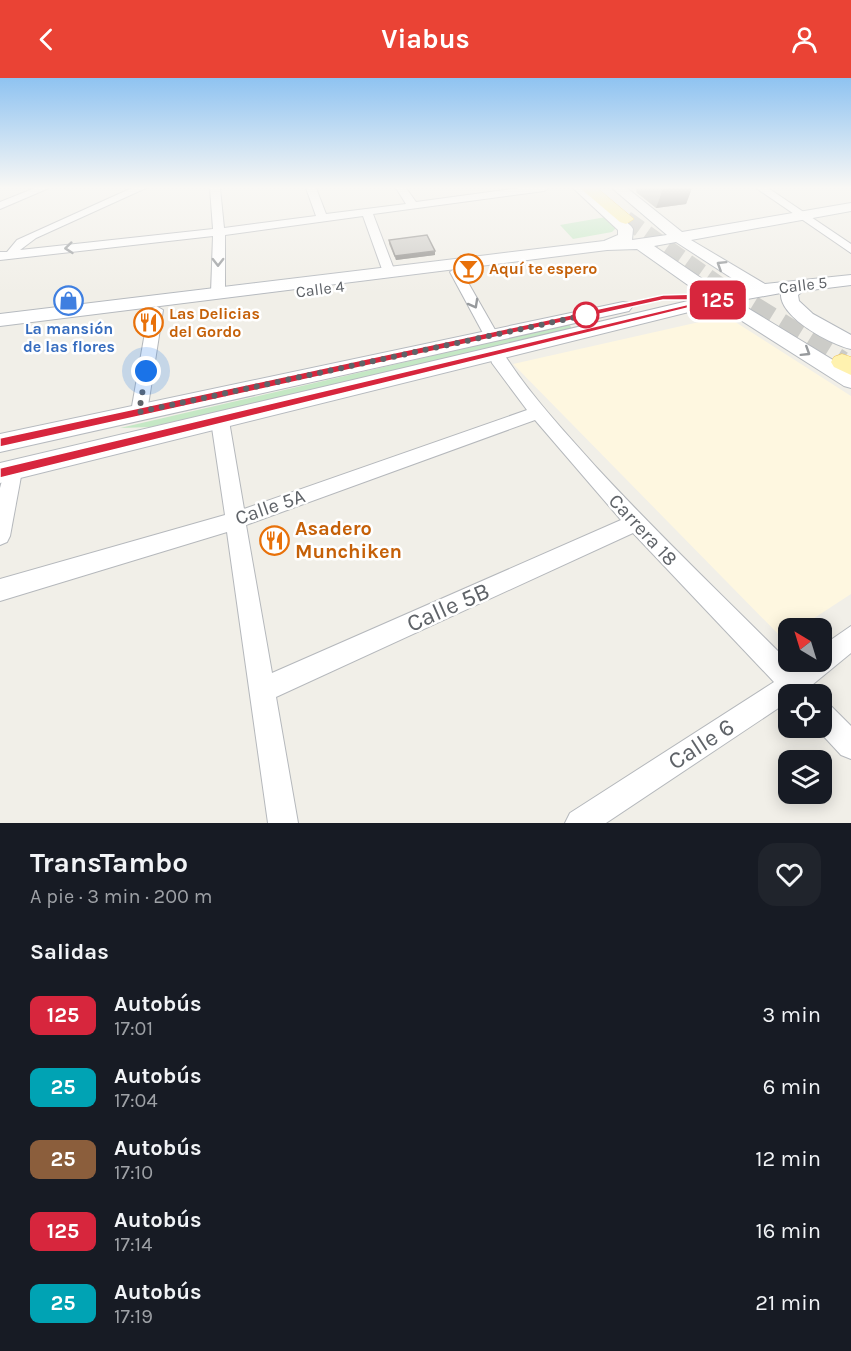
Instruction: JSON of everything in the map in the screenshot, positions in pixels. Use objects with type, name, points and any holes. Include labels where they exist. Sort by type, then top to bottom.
[{"type":"main road","points":[[607,245],[621,241],[626,236],[629,223]]},
{"type":"main road","points":[[643,223],[680,238],[762,290]]},
{"type":"main road","name":"Calle 4","points":[[0,330],[29,321],[218,293],[607,245],[640,244],[764,223]]},
{"type":"main road","points":[[640,244],[720,299],[774,318],[849,363]]},
{"type":"main road","name":"Calle 4","points":[[0,320],[29,321],[156,310],[614,253],[640,244]]},
{"type":"main road","name":"Calle 5","points":[[0,443],[139,412],[762,290],[851,280]]},
{"type":"main road","points":[[798,286],[788,295],[789,302],[849,363]]},
{"type":"main road","points":[[774,318],[787,311],[806,318]]},
{"type":"main road","name":"Calle 5","points":[[6,472],[220,421],[494,344]]},
{"type":"main road","points":[[34,435],[133,443]]},
{"type":"street","points":[[5,255],[21,242],[62,223]]},
{"type":"street","points":[[218,223],[218,293]]},
{"type":"street","points":[[5,255],[287,223]]},
{"type":"street","points":[[371,223],[388,272]]},
{"type":"street","points":[[812,223],[851,249]]},
{"type":"street","name":"Carrera 18","points":[[456,272],[494,344],[501,363],[537,413],[634,523],[793,684]]},
{"type":"street","points":[[139,412],[156,310]]},
{"type":"street","name":"Calle 5A","points":[[0,590],[234,520],[537,413]]},
{"type":"street","points":[[220,421],[283,823]]},
{"type":"street","points":[[0,536],[6,472]]},
{"type":"street","name":"Calle 5B","points":[[263,690],[634,523]]},
{"type":"street","name":"Calle 6","points":[[832,653],[851,638]]},
{"type":"street","name":"Calle 6","points":[[802,684],[813,672]]},
{"type":"street","name":"Calle 6","points":[[580,823],[778,701]]},
{"type":"street","points":[[832,726],[851,746]]},
{"type":"shaded area","points":[[726,316],[851,396],[851,594],[814,618],[778,618],[778,634],[513,364]]},
{"type":"green space","points":[[612,223],[617,227],[612,232],[573,239],[560,225]]},
{"type":"green space","points":[[569,324],[572,329],[151,427],[120,428]]},
{"type":"building","points":[[427,235],[435,251],[395,256],[389,240]]},
{"type":"tunnel","points":[[631,223],[726,290]]},
{"type":"tunnel","points":[[724,289],[842,362]]},
{"type":"bus line","name":"125","points":[[0,443],[663,298],[697,296],[720,299],[0,473]]},
{"type":"place","name":"Aquí te espero","points":[[468,268]]},
{"type":"place","name":"La mansión de las flores","points":[[69,300]]},
{"type":"place","name":"Las Delicias del Gordo","points":[[148,322]]},
{"type":"place","name":"Asadero Munchiken","points":[[274,540]]},
{"type":"route","points":[[146,371],[139,412],[586,315]]}]
